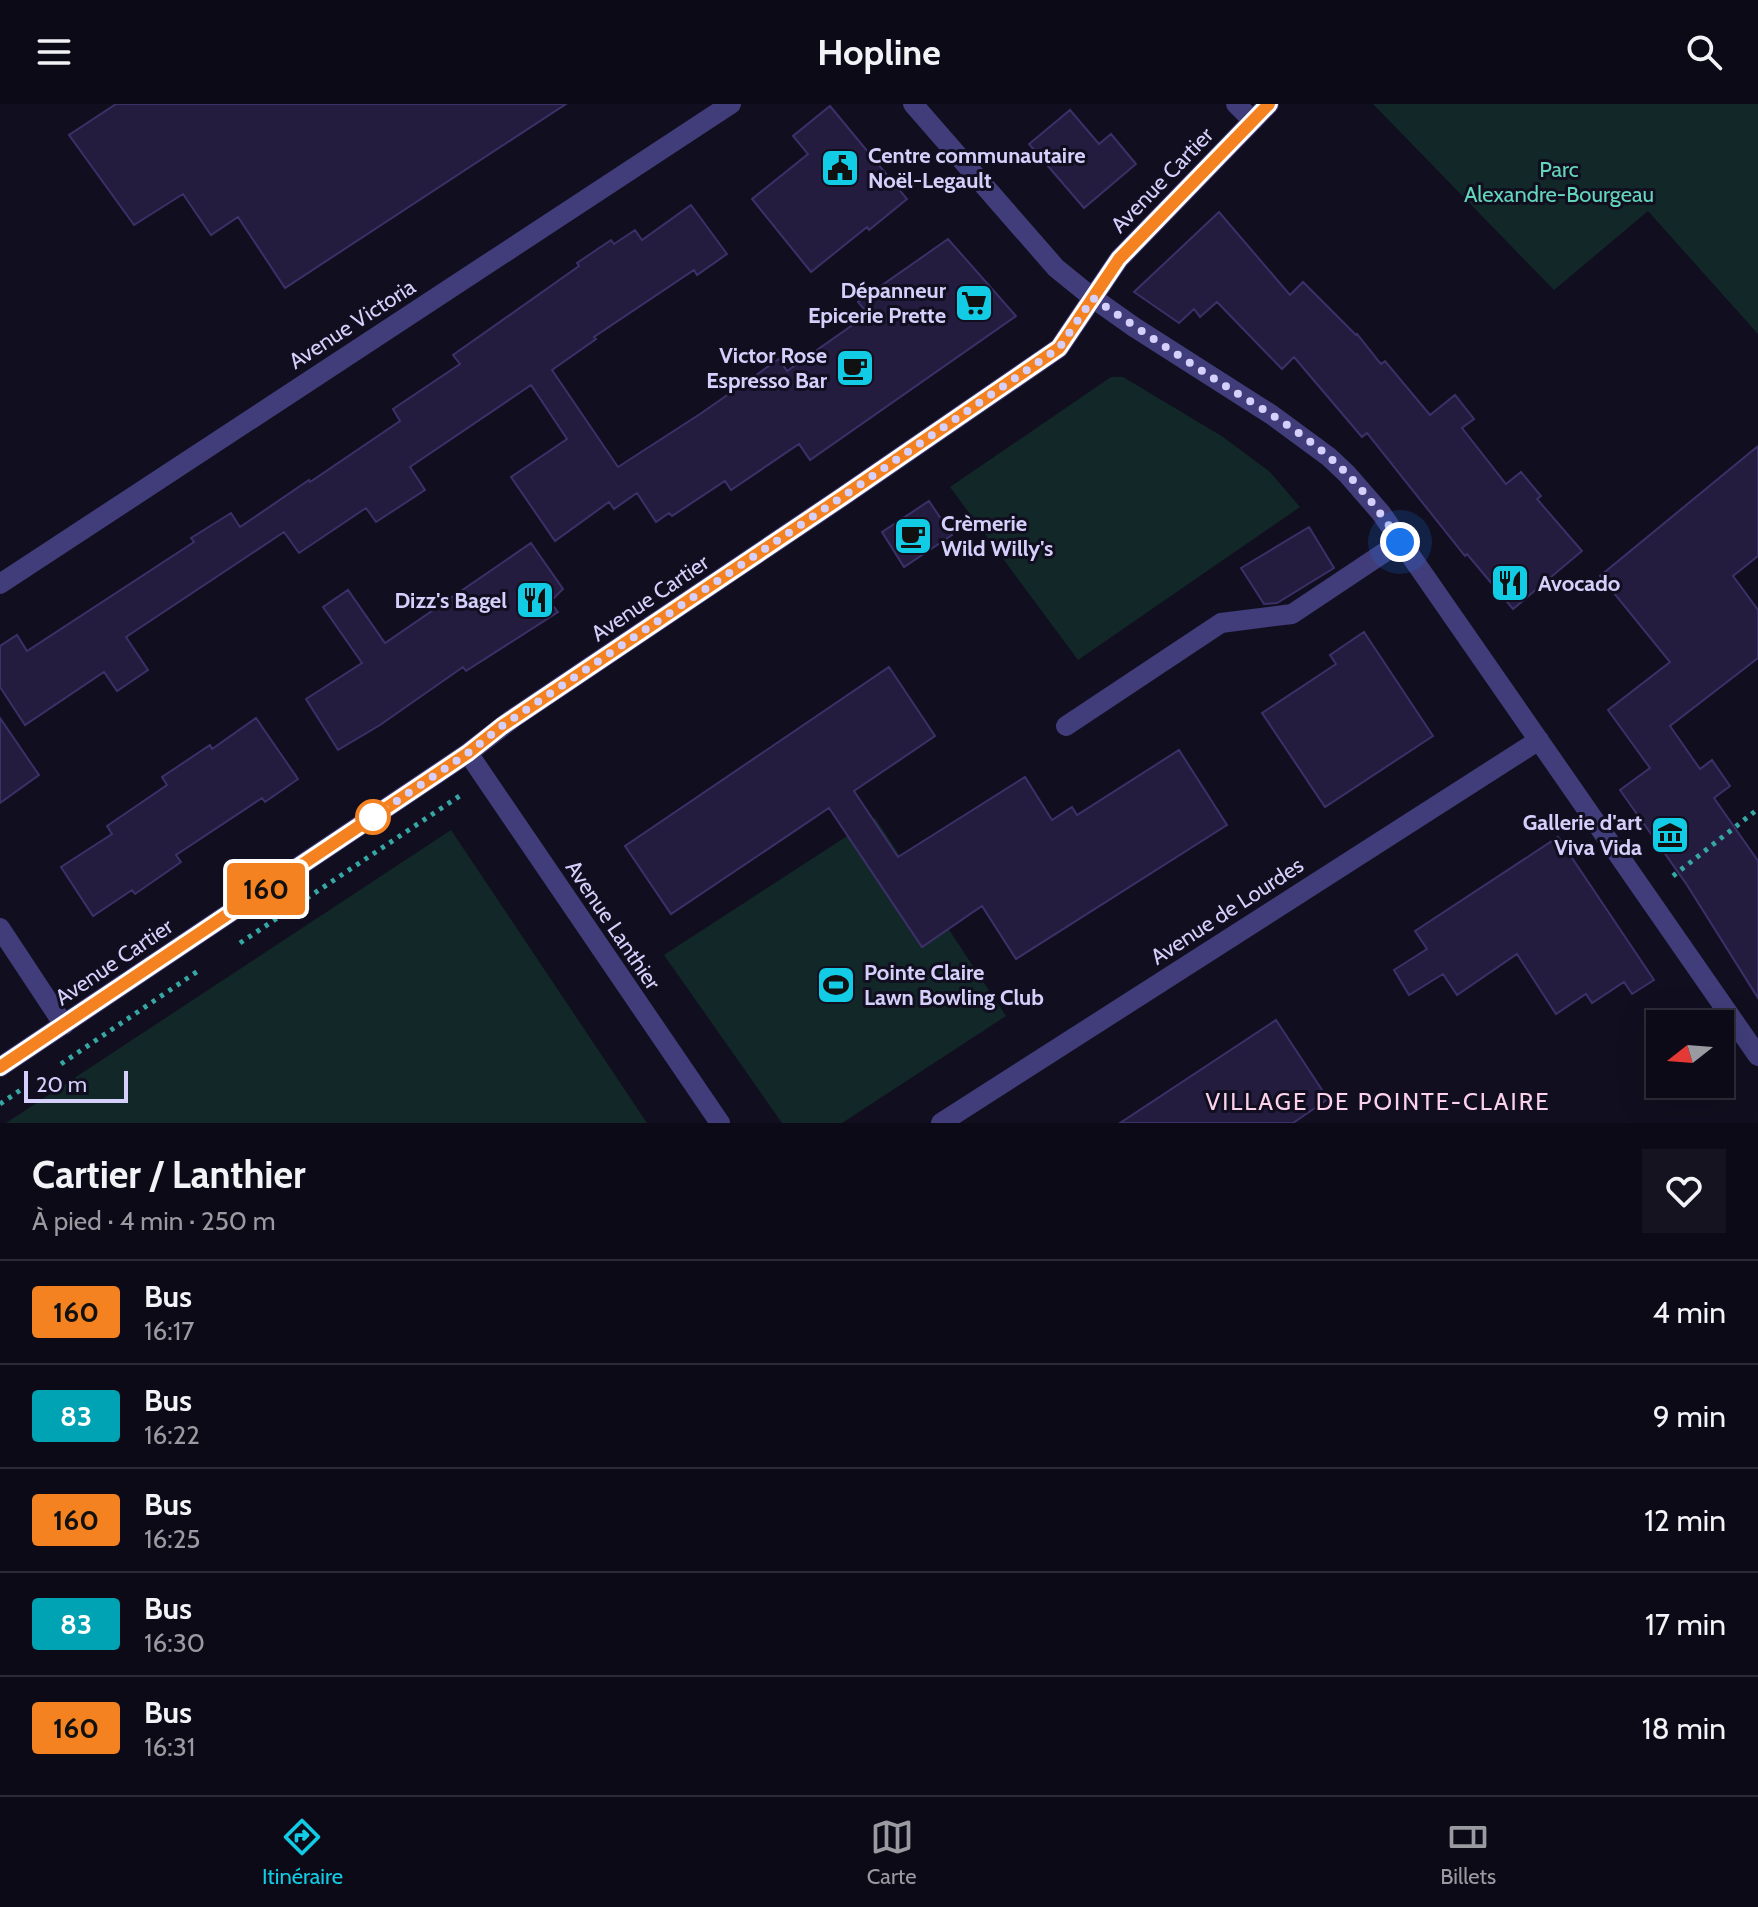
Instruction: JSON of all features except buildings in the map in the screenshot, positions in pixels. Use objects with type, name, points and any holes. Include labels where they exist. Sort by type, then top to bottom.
[{"type":"street","name":"Avenue Victoria","points":[[0,584],[731,104]]},
{"type":"street","points":[[913,104],[1056,268],[1134,327],[1272,415],[1347,474],[1400,542],[1758,1056]]},
{"type":"street","points":[[1236,104],[1253,121]]},
{"type":"street","name":"Avenue Cartier","points":[[0,1067],[468,753],[502,726],[1059,348],[1119,259],[1269,104]]},
{"type":"street","points":[[1066,726],[1221,623],[1292,614],[1400,542]]},
{"type":"street","name":"Avenue de Lourdes","points":[[941,1123],[1539,740]]},
{"type":"street","name":"Avenue Lanthier","points":[[468,753],[720,1123]]},
{"type":"street","points":[[0,928],[64,1025]]},
{"type":"path","points":[[1673,876],[1758,809]]},
{"type":"path","points":[[232,949],[439,812]]},
{"type":"path","points":[[60,1064],[207,965]]},
{"type":"path","points":[[0,1104],[25,1088]]},
{"type":"green space","name":"Parc Alexandre-Bourgeau","points":[[1373,104],[1758,104],[1758,334],[1648,211],[1554,290]]},
{"type":"green space","points":[[1111,377],[1123,377],[1223,437],[1270,472],[1300,507],[1078,660],[950,487]]},
{"type":"green space","name":"Pointe Claire Lawn Bowling Club","points":[[875,818],[1006,1016],[842,1123],[782,1123],[664,955]]},
{"type":"green space","points":[[451,830],[647,1123],[6,1123]]},
{"type":"bus line","name":"160","points":[[0,1067],[468,753],[502,726],[1059,348],[1119,259],[1269,104]]},
{"type":"place","name":"Centre communautaire Noël-Legault","points":[[840,168]]},
{"type":"place","name":"Dépanneur Epicerie Prette","points":[[974,303]]},
{"type":"place","name":"Victor Rose Espresso Bar","points":[[855,368]]},
{"type":"place","name":"Crèmerie Wild Willy's","points":[[913,536]]},
{"type":"place","name":"Avocado","points":[[1510,583]]},
{"type":"place","name":"Dizz's Bagel","points":[[535,600]]},
{"type":"place","name":"Gallerie d'art Viva Vida","points":[[1670,835]]},
{"type":"place","name":"Pointe Claire Lawn Bowling Club","points":[[836,985]]},
{"type":"district","name":"VILLAGE DE POINTE-CLAIRE","points":[[1378,1101]]},
{"type":"route","points":[[373,817],[1059,348],[1093,298],[1272,415],[1329,457],[1381,513],[1400,542]]}]
